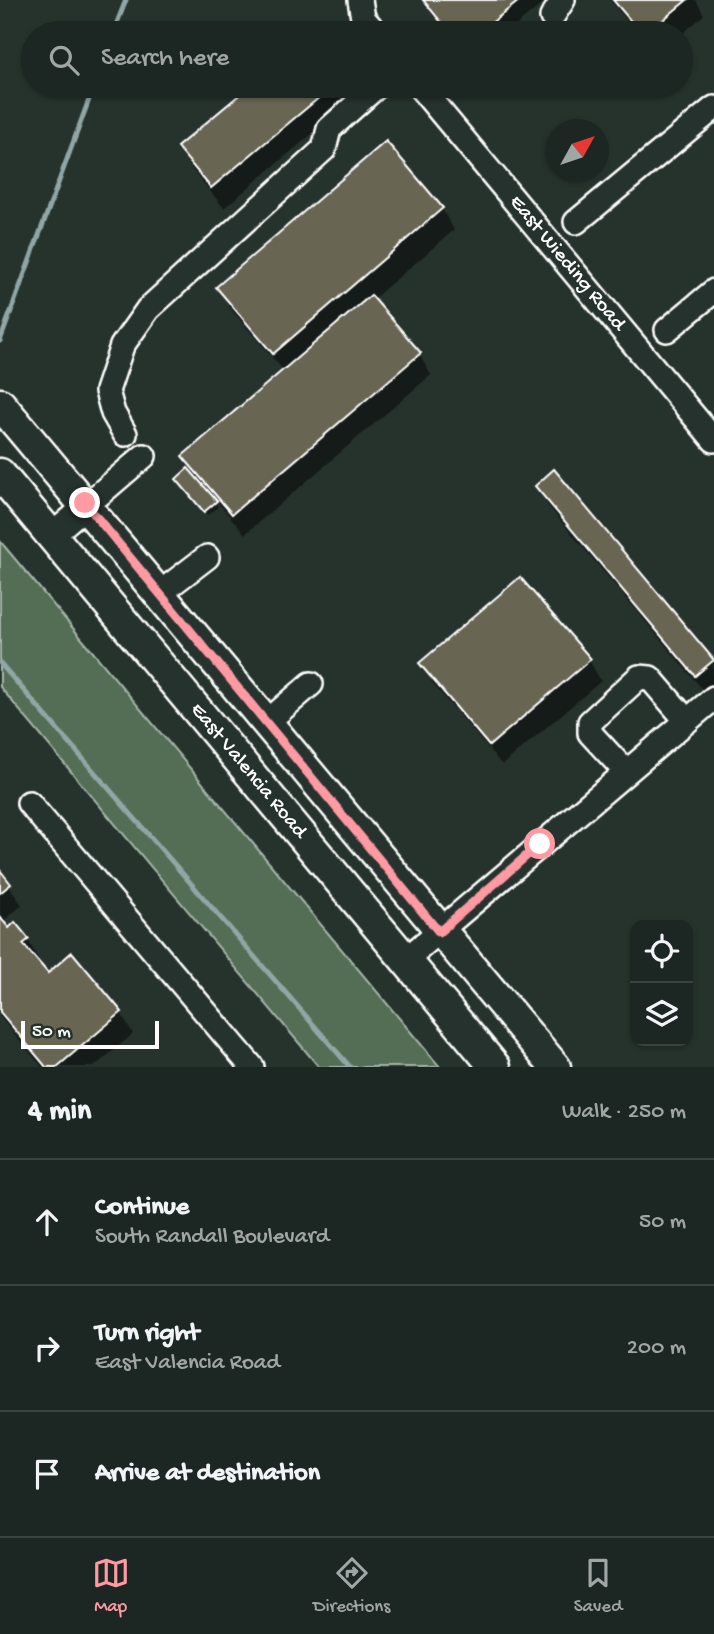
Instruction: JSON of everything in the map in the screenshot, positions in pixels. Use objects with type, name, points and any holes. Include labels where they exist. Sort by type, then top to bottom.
[{"type":"main road","points":[[0,404],[88,506],[439,932],[555,1067]]},
{"type":"main road","name":"East Valencia Road","points":[[0,474],[495,1067]]},
{"type":"street","points":[[360,0],[366,21]]},
{"type":"street","points":[[125,434],[113,413],[107,391],[122,346],[148,309],[324,149],[329,129],[364,98]]},
{"type":"street","name":"East Wieding Road","points":[[429,98],[714,440]]},
{"type":"street","points":[[576,222],[714,108]]},
{"type":"street","points":[[667,330],[714,291]]},
{"type":"street","points":[[52,535],[144,456]]},
{"type":"street","points":[[160,593],[207,557]]},
{"type":"street","points":[[626,772],[590,733],[590,722],[639,677],[650,678],[687,721]]},
{"type":"street","points":[[267,722],[311,684]]},
{"type":"street","points":[[404,961],[714,698]]},
{"type":"street","points":[[29,803],[252,1067]]},
{"type":"green space","points":[[0,541],[440,1067],[319,1067],[0,687]]},
{"type":"building","points":[[423,0],[520,0],[494,21],[440,21]]},
{"type":"building","points":[[613,0],[687,0],[662,21],[631,21]]},
{"type":"building","points":[[236,98],[319,98],[211,188],[177,147]]},
{"type":"building","points":[[386,141],[443,208],[273,354],[216,287]]},
{"type":"building","points":[[371,295],[421,353],[232,514],[182,456]]},
{"type":"building","points":[[188,468],[217,501],[204,512],[176,479]]},
{"type":"building","points":[[554,469],[714,660],[695,676],[535,486]]},
{"type":"building","points":[[520,577],[591,659],[489,746],[419,663]]},
{"type":"building","points":[[0,870],[11,884],[0,893]]},
{"type":"building","points":[[0,917],[9,928],[15,922],[29,939],[23,944],[48,973],[72,952],[122,1012],[57,1067],[46,1067],[0,1012]]},
{"type":"waterway","points":[[118,21],[126,0]]},
{"type":"waterway","points":[[0,341],[90,98]]},
{"type":"waterway","points":[[0,663],[350,1067]]},
{"type":"route","points":[[85,503],[439,932],[540,844]]}]
